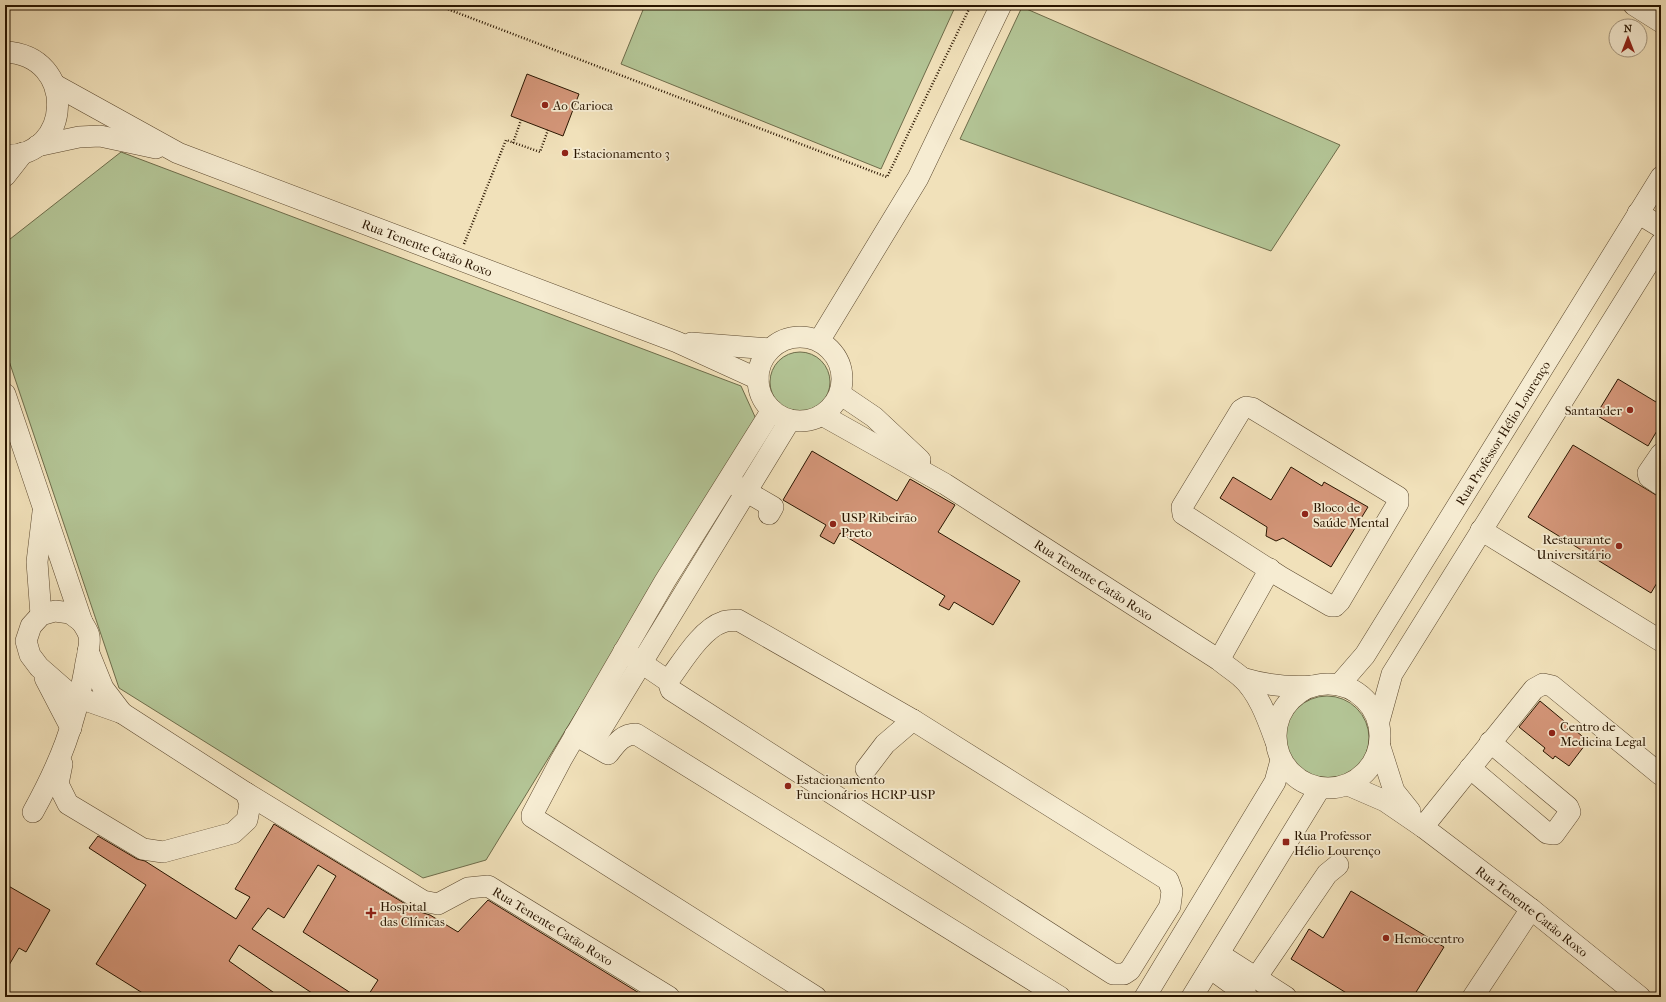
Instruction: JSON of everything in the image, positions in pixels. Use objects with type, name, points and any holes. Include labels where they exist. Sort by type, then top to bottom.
[{"type":"street","points":[[819,341],[918,178],[1001,5]]},
{"type":"street","points":[[1634,5],[1661,22]]},
{"type":"street","points":[[5,52],[17,52],[33,59],[46,70],[55,85],[59,102],[56,118],[49,134],[22,151],[5,176]]},
{"type":"street","name":"Rua Tenente Catão Roxo","points":[[55,85],[178,153],[677,342],[758,379]]},
{"type":"street","name":"Rua Tenente Catão Roxo","points":[[22,151],[79,137],[100,136],[178,153]]},
{"type":"street","name":"Rua Professor Hélio Lourenço","points":[[1339,685],[1365,655],[1661,176]]},
{"type":"street","points":[[1638,213],[1661,227]]},
{"type":"street","points":[[1278,751],[1291,773],[1304,783],[1320,788],[1348,785],[1362,776],[1370,768],[1380,747],[1379,721],[1392,674],[1661,243]]},
{"type":"street","points":[[794,337],[807,337],[819,341],[832,350],[840,364],[843,379],[840,394],[833,406],[822,415],[812,420],[790,420],[772,410],[764,401],[758,379],[764,358],[770,349],[781,341],[794,337]]},
{"type":"street","name":"Rua Tenente Catão Roxo","points":[[677,342],[770,349]]},
{"type":"street","points":[[5,394],[44,505],[82,622],[89,636],[88,651],[79,699],[64,750],[58,784],[68,804],[143,849],[163,852],[233,833],[247,820],[250,804],[246,793]]},
{"type":"street","name":"Rua Tenente Catão Roxo","points":[[840,394],[874,417],[945,484]]},
{"type":"street","points":[[1246,407],[1252,408],[1398,497],[1398,503],[1340,601],[1335,606],[1331,606],[1270,569],[1183,514],[1181,510],[1182,506],[1241,410],[1246,407]]},
{"type":"street","points":[[584,739],[624,651],[692,537],[772,410]]},
{"type":"street","name":"Rua Tenente Catão Roxo","points":[[822,415],[945,484],[1219,660],[1242,678],[1257,697],[1268,719],[1278,751]]},
{"type":"street","points":[[790,420],[711,548],[643,664],[546,787],[532,813],[532,817],[816,997]]},
{"type":"street","points":[[1661,454],[1648,473],[1649,477],[1661,485]]},
{"type":"street","points":[[728,481],[773,507],[769,514]]},
{"type":"street","points":[[41,615],[37,562],[44,505]]},
{"type":"street","points":[[1481,530],[1661,641]]},
{"type":"street","points":[[692,537],[711,548]]},
{"type":"street","points":[[678,561],[697,572]]},
{"type":"street","points":[[1219,660],[1270,569]]},
{"type":"street","points":[[656,597],[675,608]]},
{"type":"street","points":[[82,622],[70,613],[55,611],[41,615],[31,626],[26,641],[30,656],[39,667],[71,695],[122,713]]},
{"type":"street","points":[[624,651],[668,681],[671,690],[1113,974],[1124,974],[1130,970],[1170,906],[1172,890],[1168,880],[913,720],[738,620],[723,622],[713,627],[692,649],[668,681]]},
{"type":"street","points":[[39,667],[53,673],[68,672],[80,664],[88,651]]},
{"type":"street","points":[[88,651],[103,688],[122,713]]},
{"type":"street","points":[[39,667],[71,728]]},
{"type":"street","name":"Rua Tenente Catão Roxo","points":[[1242,678],[1260,684],[1278,687],[1315,685]]},
{"type":"street","points":[[1423,827],[1534,689],[1543,684],[1552,686],[1661,775]]},
{"type":"street","points":[[1145,997],[1275,782],[1278,751],[1277,723],[1285,706],[1298,693],[1315,685],[1339,685],[1356,692],[1370,704],[1379,721]]},
{"type":"street","name":"Rua Tenente Catão Roxo","points":[[122,713],[246,793],[423,901],[438,904],[468,888],[488,886],[669,997]]},
{"type":"street","points":[[866,769],[885,744],[913,720]]},
{"type":"street","points":[[584,739],[608,754],[622,737],[629,734],[636,734],[1060,997]]},
{"type":"street","points":[[1470,768],[1547,833],[1554,834],[1570,812],[1568,808],[1490,742]]},
{"type":"street","name":"Rua Tenente Catão Roxo","points":[[1380,747],[1394,791],[1423,827]]},
{"type":"street","points":[[33,812],[64,750]]},
{"type":"street","name":"Rua Tenente Catão Roxo","points":[[1348,785],[1385,800],[1423,827],[1531,909],[1640,997]]},
{"type":"street","points":[[1192,997],[1320,788]]},
{"type":"street","points":[[1256,978],[1327,874],[1338,865]]},
{"type":"street","points":[[1473,997],[1531,909]]},
{"type":"street","points":[[1215,961],[1256,978],[1286,997]]},
{"type":"street","points":[[1215,961],[1246,994],[1244,997]]},
{"type":"path","points":[[437,5],[887,177],[972,5]]},
{"type":"path","points":[[513,143],[521,120]]},
{"type":"path","points":[[458,259],[506,140],[540,152],[548,130]]},
{"type":"green space","points":[[645,5],[956,5],[881,169],[621,64]]},
{"type":"green space","points":[[1022,7],[1340,145],[1271,251],[960,139]]},
{"type":"green space","points":[[121,152],[741,386],[756,419],[486,860],[423,878],[119,688],[5,349],[5,243]]},
{"type":"green space","points":[[800,352],[816,357],[821,361],[825,366],[830,382],[825,398],[821,403],[816,407],[800,412],[784,407],[779,403],[775,398],[770,382],[775,366],[779,361],[784,357]]},
{"type":"green space","points":[[1327,696],[1343,699],[1357,708],[1366,722],[1369,738],[1366,754],[1357,768],[1343,777],[1327,780],[1311,777],[1297,768],[1288,754],[1285,738],[1288,722],[1297,708],[1311,699]]},
{"type":"building","name":"Ao Carioca","points":[[527,74],[579,94],[563,136],[511,116]]},
{"type":"building","name":"Santander","points":[[1618,379],[1661,405],[1661,424],[1648,446],[1596,415]]},
{"type":"building","name":"Restaurante Universitário","points":[[1573,445],[1661,498],[1661,576],[1651,593],[1528,517]]},
{"type":"building","points":[[812,451],[897,501],[910,479],[955,505],[938,532],[1020,581],[993,625],[954,602],[949,610],[939,605],[945,596],[840,533],[834,544],[820,536],[826,525],[783,500]]},
{"type":"building","name":"Bloco de Saúde Mental","points":[[1291,467],[1322,486],[1324,482],[1368,507],[1331,567],[1283,538],[1276,541],[1266,536],[1267,527],[1220,498],[1233,477],[1271,500]]},
{"type":"building","name":"Centro de Medicina Legal","points":[[1540,701],[1588,741],[1569,766],[1555,756],[1553,759],[1543,751],[1545,748],[1519,727]]},
{"type":"building","name":"Hospital das Clínicas","points":[[274,824],[417,911],[430,915],[458,932],[488,900],[644,996],[367,997],[378,980],[303,932],[336,876],[318,865],[284,918],[268,908],[252,929],[357,997],[318,997],[239,945],[229,961],[280,997],[149,997],[96,964],[146,885],[89,848],[98,836],[137,859],[145,861],[236,919],[250,897],[235,889]]},
{"type":"building","points":[[5,884],[50,910],[26,952],[19,948],[5,972]]},
{"type":"building","name":"Hemocentro","points":[[1351,891],[1444,947],[1413,997],[1353,997],[1291,959],[1309,929],[1323,938]]},
{"type":"place","name":"Ao Carioca","points":[[545,105]]},
{"type":"place","name":"Estacionamento 3","points":[[565,153]]},
{"type":"place","name":"Santander","points":[[1630,410]]},
{"type":"place","name":"Bloco de Saúde Mental","points":[[1305,514]]},
{"type":"place","name":"USP Ribeirão Preto","points":[[833,524]]},
{"type":"place","name":"Restaurante Universitário","points":[[1619,546]]},
{"type":"place","name":"Centro de Medicina Legal","points":[[1552,733]]},
{"type":"place","name":"Estacionamento Funcionários HCRP-USP","points":[[788,786]]},
{"type":"place","name":"Rua Professor Hélio Lourenço","points":[[1286,842]]},
{"type":"place","name":"Hospital das Clínicas","points":[[371,913]]},
{"type":"place","name":"Hemocentro","points":[[1386,938]]}]
